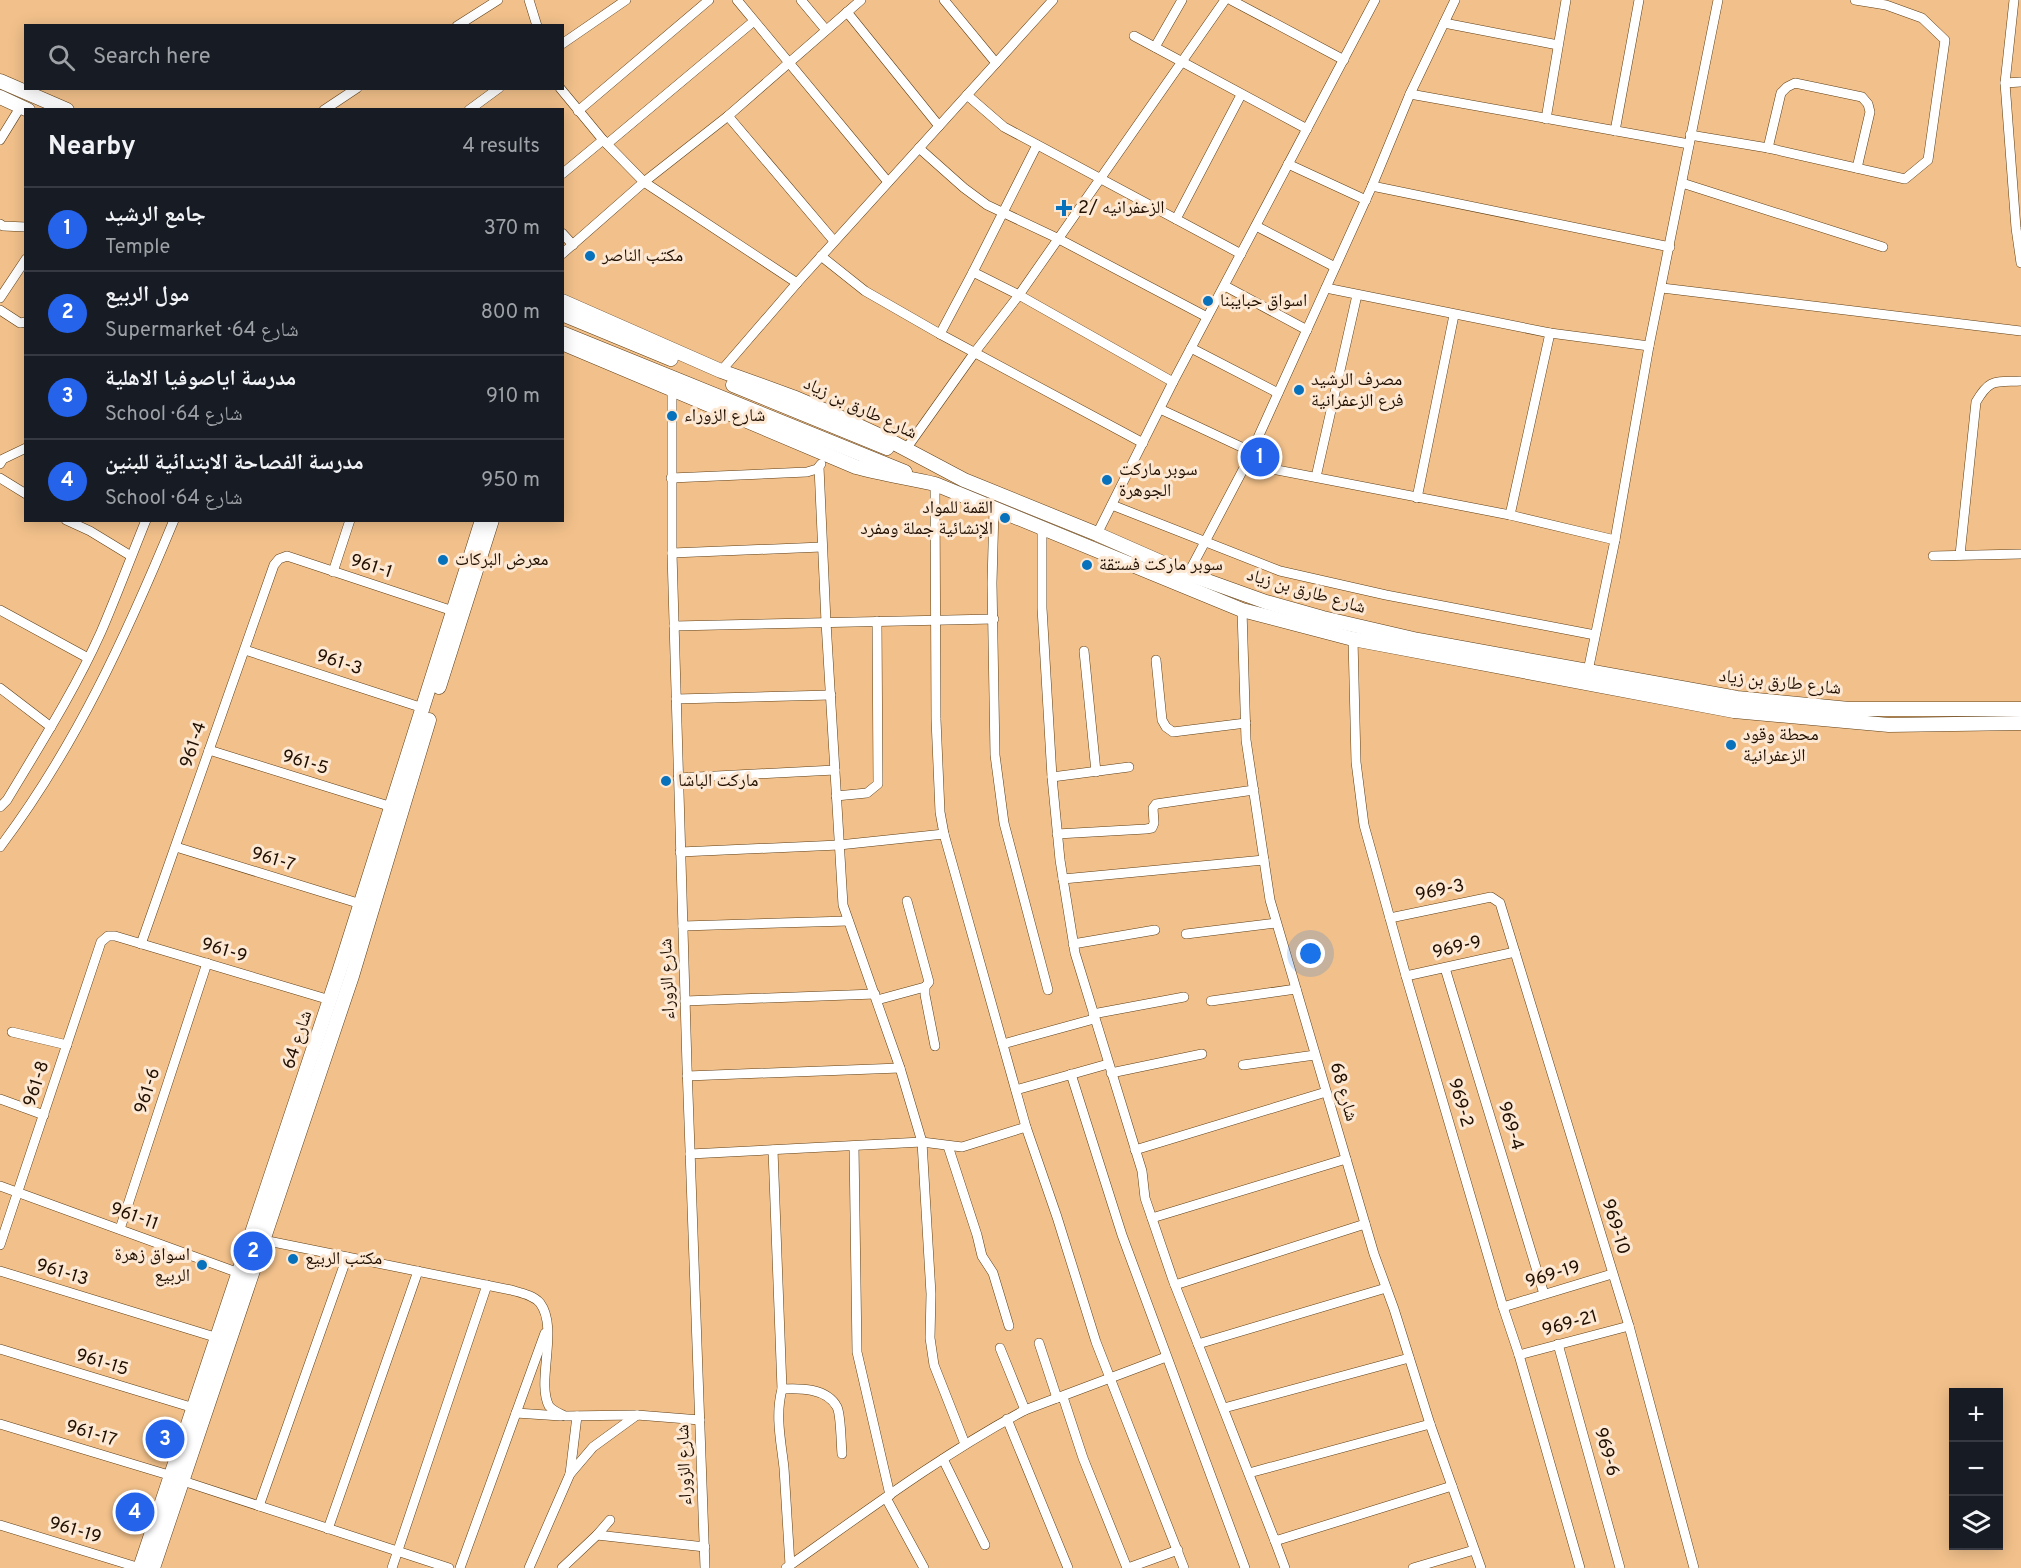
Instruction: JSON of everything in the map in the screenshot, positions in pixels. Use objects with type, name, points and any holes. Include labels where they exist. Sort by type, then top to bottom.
[{"type":"main road","points":[[0,81],[62,108]]},
{"type":"main road","points":[[0,98],[24,108]]},
{"type":"main road","points":[[564,308],[592,327],[964,480]]},
{"type":"main road","name":"شارع طارق بن زياد","points":[[564,308],[813,405],[906,448],[964,480],[1188,574],[1266,602],[1323,618],[1418,640],[1737,698],[1849,709],[2021,709]]},
{"type":"main road","points":[[564,334],[935,484]]},
{"type":"main road","name":"شارع طارق بن زياد","points":[[564,344],[866,469],[935,484],[1242,610],[1353,639],[1734,711],[1888,725],[2021,723]]},
{"type":"main road","name":"شارع 64","points":[[153,1568],[194,1408],[330,1000],[481,522]]},
{"type":"main road","name":"شارع 64","points":[[140,1568],[177,1479],[263,1240],[352,976],[491,522]]},
{"type":"street","points":[[460,24],[498,0]]},
{"type":"street","points":[[529,0],[536,24]]},
{"type":"street","points":[[564,43],[626,0]]},
{"type":"street","points":[[578,111],[709,0]]},
{"type":"street","points":[[737,0],[888,182]]},
{"type":"street","points":[[801,0],[826,30]]},
{"type":"street","points":[[564,252],[644,182],[728,116],[861,0]]},
{"type":"street","points":[[959,0],[947,4],[996,63]]},
{"type":"street","points":[[721,371],[821,255],[1053,0]]},
{"type":"street","points":[[1155,47],[1182,0]]},
{"type":"street","points":[[906,448],[1019,295],[1225,0]]},
{"type":"street","points":[[1231,0],[1344,60]]},
{"type":"street","points":[[1097,534],[1173,382],[1375,0]]},
{"type":"street","points":[[1188,574],[1252,452],[1372,186],[1410,94],[1455,0]]},
{"type":"street","points":[[1546,119],[1566,0]]},
{"type":"street","points":[[1615,131],[1639,0]]},
{"type":"street","points":[[1588,670],[1615,540],[1649,346],[1718,0]]},
{"type":"street","points":[[1410,94],[1615,131],[1768,148],[1905,179],[1928,160],[1945,40],[1922,18],[1886,3],[1855,0]]},
{"type":"street","points":[[2014,0],[2005,83],[2016,160],[2021,263]]},
{"type":"street","points":[[847,12],[939,126]]},
{"type":"street","points":[[564,173],[754,21]]},
{"type":"street","points":[[1444,22],[1558,45]]},
{"type":"street","points":[[1134,36],[1307,129]]},
{"type":"street","points":[[2005,83],[2021,82]]},
{"type":"street","points":[[1768,148],[1781,93],[1786,87],[1795,83],[1862,97],[1868,104],[1870,112],[1857,168]]},
{"type":"street","points":[[327,108],[354,90]]},
{"type":"street","points":[[472,108],[496,90]]},
{"type":"street","points":[[562,90],[605,142],[644,182],[797,283]]},
{"type":"street","points":[[967,95],[1004,127],[1241,254]]},
{"type":"street","points":[[1176,219],[1241,95]]},
{"type":"street","points":[[0,140],[24,108]]},
{"type":"street","points":[[728,116],[834,241]]},
{"type":"street","points":[[940,334],[1037,145]]},
{"type":"street","points":[[919,148],[987,205],[1057,238],[1207,317]]},
{"type":"street","points":[[1288,164],[1365,200]]},
{"type":"street","points":[[1682,183],[1883,247]]},
{"type":"street","points":[[1372,186],[1670,247]]},
{"type":"street","points":[[0,224],[24,227]]},
{"type":"street","points":[[1256,226],[1335,267]]},
{"type":"street","points":[[564,235],[573,245]]},
{"type":"street","points":[[821,255],[864,291],[1143,443]]},
{"type":"street","points":[[0,298],[24,262]]},
{"type":"street","points":[[973,272],[1019,295],[1173,382]]},
{"type":"street","points":[[1225,286],[1307,330]]},
{"type":"street","points":[[1326,288],[1550,333],[1649,346]]},
{"type":"street","points":[[1662,288],[2021,331]]},
{"type":"street","points":[[1316,477],[1357,296]]},
{"type":"street","points":[[0,310],[20,323],[24,322]]},
{"type":"street","points":[[1417,498],[1454,315]]},
{"type":"street","points":[[1510,515],[1550,333]]},
{"type":"street","points":[[1191,348],[1278,393]]},
{"type":"street","points":[[1960,555],[1976,402],[1989,384],[2021,381]]},
{"type":"street","name":"شارع الزوراء","points":[[672,388],[672,553],[682,926],[705,1568]]},
{"type":"street","points":[[1160,409],[1252,452]]},
{"type":"street","points":[[1,460],[24,449]]},
{"type":"street","points":[[671,478],[807,472],[819,467],[828,454]]},
{"type":"street","points":[[1246,464],[1510,515],[1615,540]]},
{"type":"street","points":[[819,467],[843,905],[900,1068],[922,1142],[931,1294],[930,1338],[934,1365],[965,1444]]},
{"type":"street","points":[[0,477],[24,493]]},
{"type":"street","points":[[935,484],[936,731],[940,812],[944,834],[1026,1127],[1096,1342],[1185,1568]]},
{"type":"street","points":[[1112,505],[1280,571],[1386,596],[1595,635]]},
{"type":"street","points":[[994,508],[995,755],[1004,823],[1048,990]]},
{"type":"street","points":[[70,522],[131,556]]},
{"type":"street","points":[[0,807],[7,800],[51,727],[88,658],[145,522]]},
{"type":"street","points":[[0,847],[28,809],[67,748],[139,605],[173,522]]},
{"type":"street","points":[[333,572],[349,522]]},
{"type":"street","points":[[1042,528],[1042,608],[1052,777],[1057,834],[1074,944],[1109,1069],[1142,1171],[1145,1198],[1175,1285],[1285,1568]]},
{"type":"street","points":[[672,553],[822,547]]},
{"type":"street","points":[[1933,556],[2021,554]]},
{"type":"street","name":"961-1","points":[[279,559],[287,556],[453,611]]},
{"type":"street","name":"961-4","points":[[141,944],[274,565],[279,559]]},
{"type":"street","points":[[0,610],[88,658]]},
{"type":"street","name":"شارع 68","points":[[1242,610],[1246,740],[1270,900],[1365,1224],[1430,1424],[1481,1568]]},
{"type":"street","points":[[674,626],[994,619]]},
{"type":"street","points":[[836,796],[867,793],[878,784],[877,621]]},
{"type":"street","name":"969-2","points":[[1353,639],[1356,762],[1364,825],[1406,976],[1580,1568]]},
{"type":"street","name":"961-3","points":[[245,650],[423,708]]},
{"type":"street","points":[[1084,651],[1096,772]]},
{"type":"street","points":[[1156,660],[1162,720],[1166,728],[1173,732],[1246,723]]},
{"type":"street","points":[[0,688],[51,727]]},
{"type":"street","points":[[676,699],[831,695]]},
{"type":"street","name":"961-5","points":[[209,750],[392,807]]},
{"type":"street","points":[[1052,777],[1129,767]]},
{"type":"street","points":[[678,778],[835,770]]},
{"type":"street","points":[[1057,834],[1152,828],[1153,808],[1156,804],[1254,790]]},
{"type":"street","points":[[680,852],[839,845],[944,834]]},
{"type":"street","name":"961-7","points":[[176,847],[361,904]]},
{"type":"street","points":[[1063,879],[1264,860]]},
{"type":"street","name":"969-3","points":[[1390,918],[1491,897],[1496,898]]},
{"type":"street","name":"969-10","points":[[1496,898],[1500,903],[1629,1326],[1694,1568]]},
{"type":"street","points":[[907,901],[929,982],[925,987],[925,994],[935,1047]]},
{"type":"street","points":[[682,926],[848,921]]},
{"type":"street","points":[[1186,934],[1276,923]]},
{"type":"street","points":[[1074,944],[1155,930]]},
{"type":"street","name":"961-9","points":[[108,936],[115,936],[330,1000]]},
{"type":"street","name":"961-8","points":[[0,1245],[102,942],[108,936]]},
{"type":"street","name":"969-9","points":[[1406,976],[1515,952]]},
{"type":"street","name":"961-6","points":[[120,1229],[207,963]]},
{"type":"street","name":"969-4","points":[[1445,968],[1544,1294]]},
{"type":"street","points":[[685,1001],[876,997],[925,987]]},
{"type":"street","points":[[1211,1001],[1296,989]]},
{"type":"street","points":[[1004,1044],[1094,1016],[1184,997]]},
{"type":"street","points":[[12,1032],[67,1045]]},
{"type":"street","points":[[1016,1090],[1071,1074],[1202,1054]]},
{"type":"street","points":[[1243,1065],[1315,1055]]},
{"type":"street","points":[[687,1076],[900,1068]]},
{"type":"street","points":[[1071,1074],[1122,1235],[1245,1568]]},
{"type":"street","points":[[1135,1150],[1326,1092]]},
{"type":"street","points":[[0,1099],[44,1115]]},
{"type":"street","points":[[690,1154],[922,1142],[962,1148],[1026,1127]]},
{"type":"street","points":[[854,1146],[856,1345],[888,1496],[924,1568]]},
{"type":"street","points":[[948,1146],[982,1256],[993,1273],[1009,1326]]},
{"type":"street","points":[[773,1150],[782,1389],[778,1403],[778,1417],[784,1474],[788,1566]]},
{"type":"street","points":[[1152,1218],[1346,1160]]},
{"type":"street","name":"961-11","points":[[0,1186],[239,1273]]},
{"type":"street","points":[[1175,1285],[1365,1224]]},
{"type":"street","points":[[263,1240],[511,1290],[534,1298],[543,1309],[548,1325],[546,1392],[550,1407],[565,1416]]},
{"type":"street","points":[[259,1506],[347,1257]]},
{"type":"street","name":"961-13","points":[[0,1271],[218,1338]]},
{"type":"street","points":[[328,1529],[418,1271]]},
{"type":"street","name":"969-19","points":[[1503,1307],[1612,1274]]},
{"type":"street","points":[[392,1568],[487,1285]]},
{"type":"street","points":[[1198,1344],[1386,1288]]},
{"type":"street","points":[[460,1568],[548,1325]]},
{"type":"street","name":"969-21","points":[[1519,1355],[1629,1326]]},
{"type":"street","points":[[1039,1343],[1127,1568],[1178,1550]]},
{"type":"street","name":"969-6","points":[[1558,1344],[1620,1568]]},
{"type":"street","points":[[1000,1348],[1025,1410]]},
{"type":"street","name":"961-15","points":[[0,1349],[194,1408]]},
{"type":"street","points":[[788,1566],[965,1444],[1007,1419],[1166,1356]]},
{"type":"street","points":[[1224,1408],[1409,1358]]},
{"type":"street","points":[[782,1389],[798,1388],[820,1392],[831,1400],[838,1408],[842,1454]]},
{"type":"street","points":[[516,1413],[565,1416],[637,1415],[700,1420]]},
{"type":"street","points":[[570,1474],[593,1447],[637,1415]]},
{"type":"street","points":[[529,1568],[570,1474],[577,1416]]},
{"type":"street","points":[[1007,1419],[1068,1568]]},
{"type":"street","name":"961-17","points":[[0,1424],[449,1568]]},
{"type":"street","points":[[1249,1473],[1430,1424]]},
{"type":"street","points":[[943,1460],[985,1545]]},
{"type":"street","points":[[1275,1541],[1452,1486]]},
{"type":"street","points":[[562,1568],[610,1520]]},
{"type":"street","name":"961-19","points":[[0,1525],[140,1568]]},
{"type":"street","points":[[597,1535],[705,1547]]},
{"type":"street","points":[[1413,1568],[1474,1550]]},
{"type":"place","name":"الزعفرانيه /2","points":[[1064,208]]},
{"type":"place","name":"مكتب الناصر","points":[[590,256]]},
{"type":"place","name":"اسواق حبايبنا","points":[[1208,301]]},
{"type":"place","name":"مصرف الرشيد فرع الزعفرانية","points":[[1299,390]]},
{"type":"place","name":"شارع الزوراء","points":[[672,416]]},
{"type":"place","name":"جامع الرشيد","points":[[1260,457]]},
{"type":"place","name":"سوبر ماركت الجوهرة","points":[[1107,480]]},
{"type":"place","name":"القمة للمواد الإنشائية جملة ومفرد","points":[[1005,518]]},
{"type":"place","name":"معرض البركات","points":[[443,560]]},
{"type":"place","name":"سوبر ماركت فستقة","points":[[1087,565]]},
{"type":"place","name":"محطة وقود الزعفرانية","points":[[1731,745]]},
{"type":"place","name":"ماركت الباشا","points":[[666,781]]},
{"type":"place","name":"مول الربيع","points":[[253,1251]]},
{"type":"place","name":"مكتب الربيع","points":[[293,1259]]},
{"type":"place","name":"اسواق زهرة الربيع","points":[[202,1265]]},
{"type":"place","name":"مدرسة اياصوفيا الاهلية","points":[[165,1439]]},
{"type":"place","name":"مدرسة الفصاحة الابتدائية للبنين","points":[[135,1512]]}]
